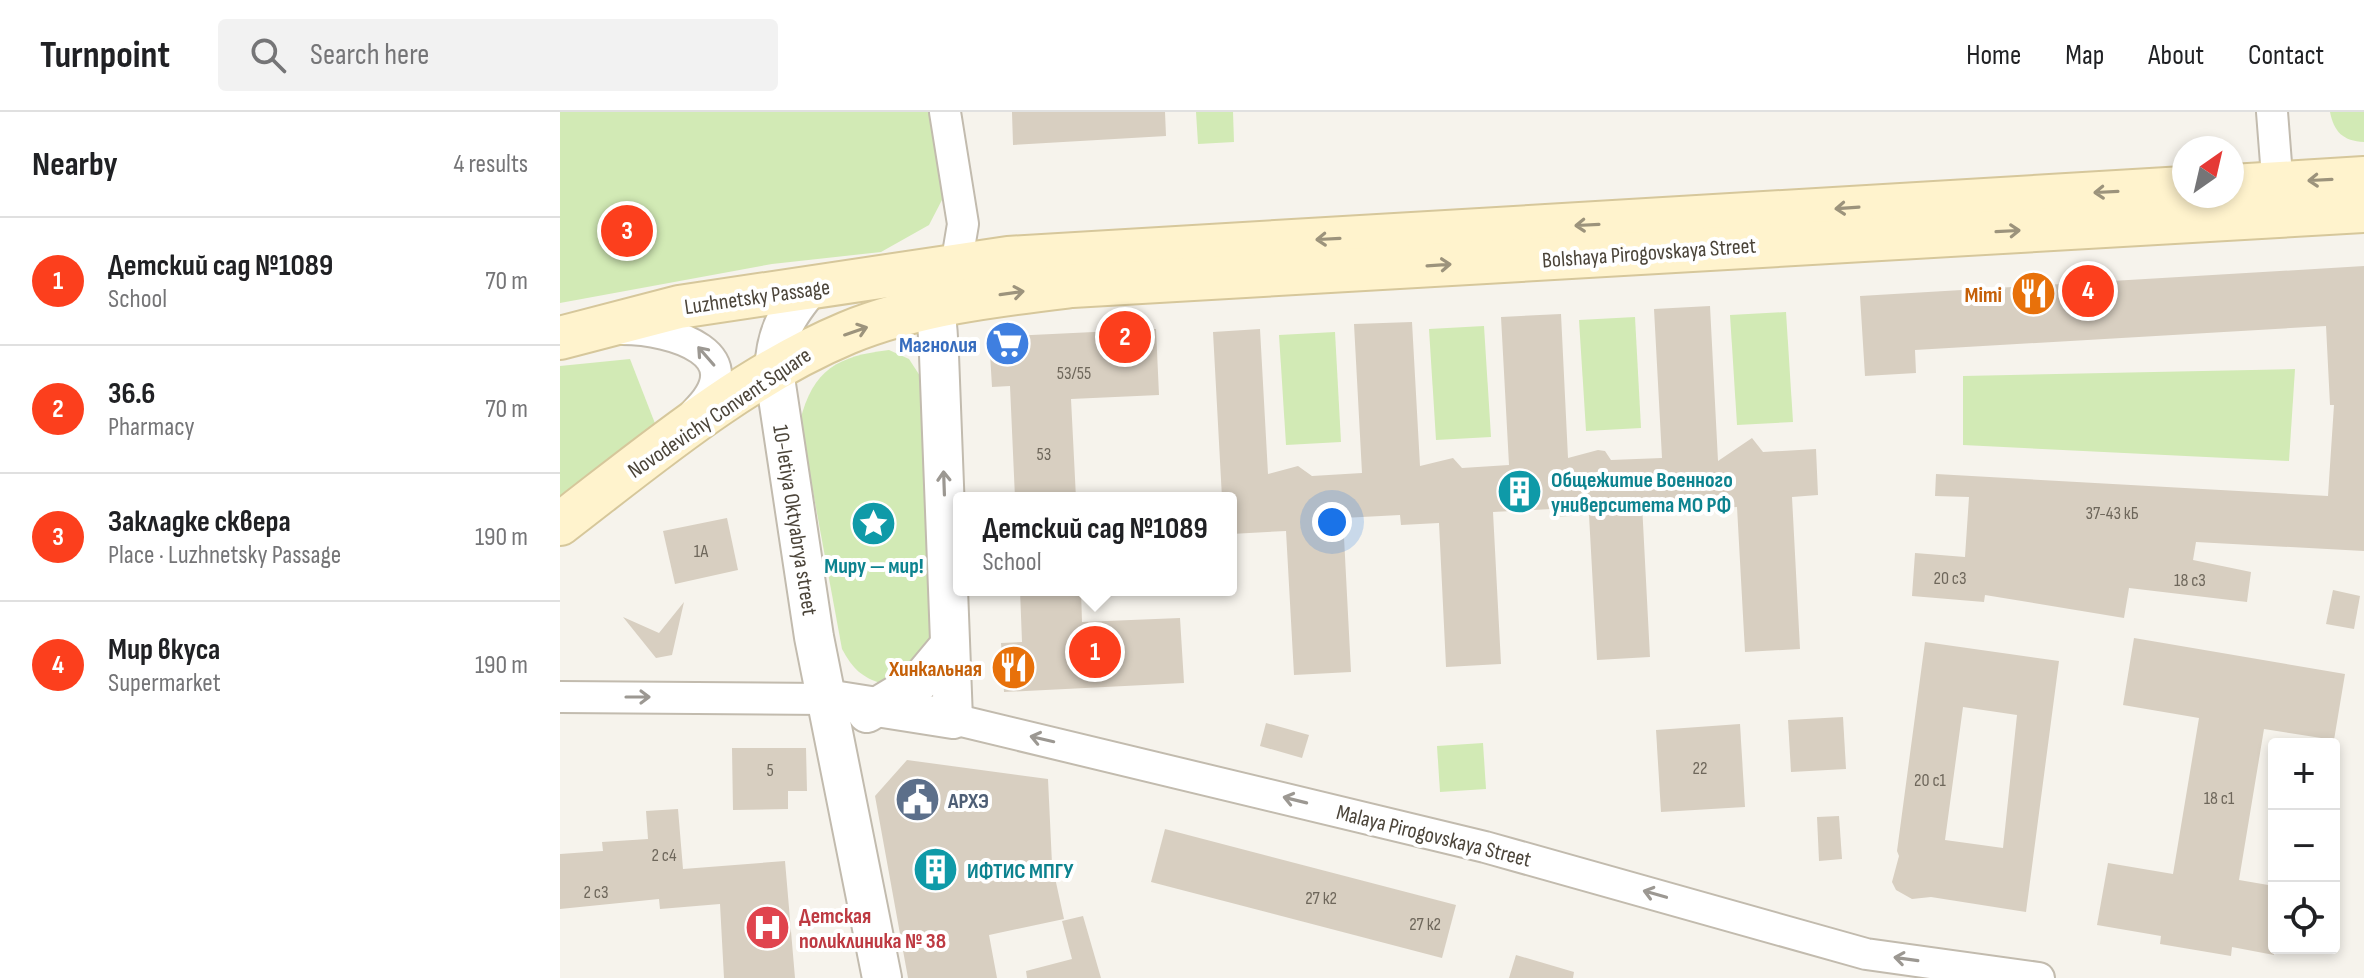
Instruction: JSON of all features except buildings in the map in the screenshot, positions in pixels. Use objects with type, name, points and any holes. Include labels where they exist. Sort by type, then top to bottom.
[{"type":"main road","name":"Bolshaya Pirogovskaya Street","points":[[935,307],[1072,286],[2279,199],[2364,178]]},
{"type":"main road","name":"Bolshaya Pirogovskaya Street","points":[[956,266],[1068,253],[1696,219],[2172,189]]},
{"type":"main road","name":"Bolshaya Pirogovskaya Street","points":[[2244,189],[2279,199],[2364,211]]},
{"type":"main road","name":"Luzhnetsky Passage","points":[[579,334],[679,307],[956,266]]},
{"type":"main road","name":"Novodevichy Convent Square","points":[[560,524],[669,441],[774,371],[851,332],[935,307]]},
{"type":"street","points":[[935,307],[956,266],[963,224],[945,112]]},
{"type":"street","points":[[2272,112],[2279,199]]},
{"type":"street","points":[[896,277],[923,286],[935,307],[953,719]]},
{"type":"street","name":"10-letiya Oktyabrya street","points":[[810,287],[788,314],[775,343],[774,371],[826,699],[882,978]]},
{"type":"street","points":[[579,334],[643,330],[675,336],[693,343],[713,361],[717,373],[707,401],[669,441]]},
{"type":"street","points":[[840,761],[843,740],[854,722],[920,681],[950,645]]},
{"type":"street","points":[[560,697],[826,699]]},
{"type":"street","name":"Malaya Pirogovskaya Street","points":[[826,699],[953,719],[1485,847],[1866,954],[2039,978]]},
{"type":"green space","points":[[560,112],[931,112],[943,198],[929,225],[881,252],[772,264],[560,303]]},
{"type":"green space","points":[[1196,112],[1233,112],[1234,142],[1198,144]]},
{"type":"green space","points":[[2330,112],[2364,112],[2364,142],[2350,140],[2341,134]]},
{"type":"green space","points":[[1786,312],[1793,422],[1737,425],[1730,315]]},
{"type":"green space","points":[[1635,317],[1641,428],[1586,431],[1579,320]]},
{"type":"green space","points":[[1484,326],[1491,437],[1436,440],[1429,329]]},
{"type":"green space","points":[[1335,332],[1341,442],[1286,445],[1279,335]]},
{"type":"green space","points":[[889,350],[909,359],[920,376],[935,636],[929,656],[883,684],[858,671],[842,649],[800,421],[812,389],[830,368],[855,356]]},
{"type":"green space","points":[[630,359],[656,426],[560,500],[560,366]]},
{"type":"green space","points":[[2295,369],[2289,461],[1963,445],[1963,376]]},
{"type":"green space","points":[[1483,743],[1486,789],[1440,792],[1437,746]]},
{"type":"place","name":"Закладке сквера","points":[[627,231]]},
{"type":"place","name":"Мир вкуса","points":[[2088,291]]},
{"type":"place","name":"Mimi","points":[[2033,294]]},
{"type":"place","name":"36.6","points":[[1125,337]]},
{"type":"place","name":"Магнолия","points":[[1008,344]]},
{"type":"place","name":"Общежитие Военного университета МО РФ","points":[[1520,492]]},
{"type":"place","name":"Миру — мир!","points":[[874,524]]},
{"type":"place","name":"Детский сад №1089","points":[[1095,652]]},
{"type":"place","name":"Хинкальная","points":[[1013,668]]},
{"type":"place","name":"АРХЭ","points":[[917,800]]},
{"type":"place","name":"ИФТИС МПГУ","points":[[936,870]]},
{"type":"place","name":"Детская поликлиника № 38","points":[[768,928]]}]
